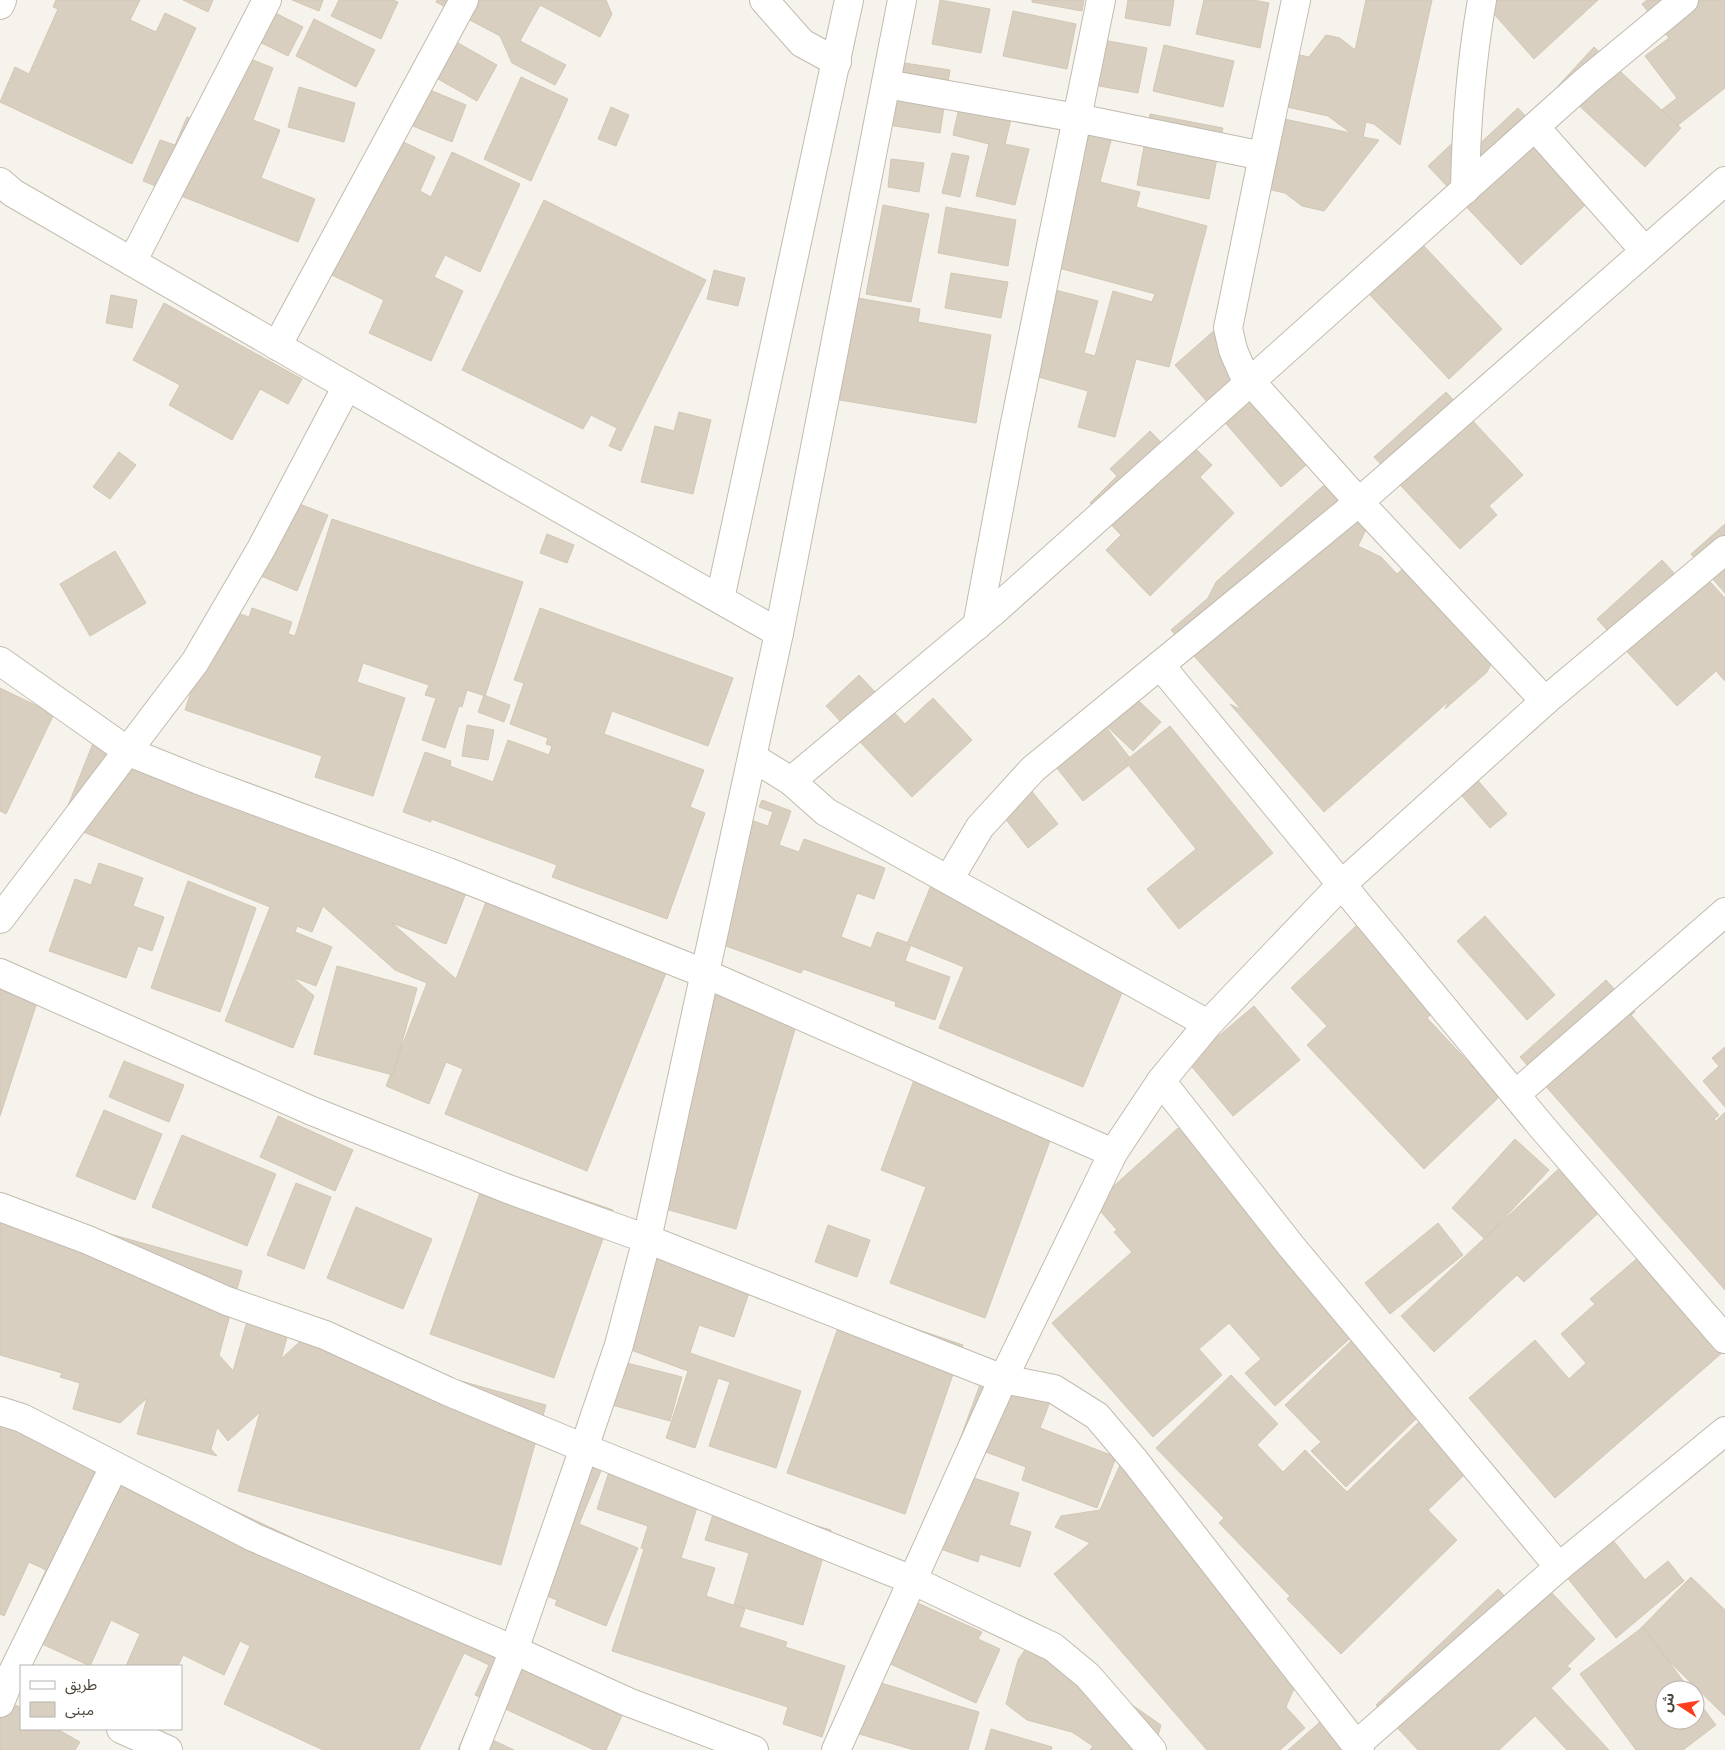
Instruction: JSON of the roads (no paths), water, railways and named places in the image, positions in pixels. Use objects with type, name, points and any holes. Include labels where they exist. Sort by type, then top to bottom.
[{"type":"street","points":[[0,5],[2,0]]},
{"type":"street","points":[[132,262],[268,0]]},
{"type":"street","points":[[277,346],[464,0]]},
{"type":"street","points":[[764,0],[802,43],[837,62]]},
{"type":"street","points":[[720,598],[849,0]]},
{"type":"street","points":[[474,1750],[514,1650],[584,1448],[619,1345],[648,1238],[779,632],[902,0]]},
{"type":"street","points":[[977,626],[1014,428],[1101,0]]},
{"type":"street","points":[[1296,0],[1228,328],[1233,350],[1243,373],[1359,502],[1545,701]]},
{"type":"street","points":[[1465,190],[1466,122],[1474,46],[1482,0]]},
{"type":"street","points":[[791,781],[977,626],[1535,127],[1684,0]]},
{"type":"street","points":[[886,84],[1077,118],[1263,156]]},
{"type":"street","points":[[1535,127],[1645,251]]},
{"type":"street","points":[[0,182],[13,193],[277,346],[779,632]]},
{"type":"street","points":[[949,879],[980,827],[1033,769],[1359,502],[1725,182]]},
{"type":"street","points":[[0,919],[25,884],[129,752],[195,662],[261,549],[347,386]]},
{"type":"street","points":[[836,1750],[1003,1379],[1113,1153],[1161,1081],[1208,1024],[1341,885],[1545,701],[1725,550]]},
{"type":"street","points":[[0,661],[129,752],[199,780],[448,872],[706,974],[1113,1153]]},
{"type":"street","points":[[1160,665],[1516,1094],[1725,1339]]},
{"type":"street","points":[[752,757],[791,781],[826,812],[1208,1024]]},
{"type":"street","points":[[1516,1094],[1720,925]]},
{"type":"street","points":[[0,973],[312,1111],[508,1189],[648,1238],[1003,1379],[1054,1389],[1097,1416],[1135,1461],[1358,1747],[1558,1567],[1725,1431]]},
{"type":"street","points":[[1161,1081],[1291,1246],[1558,1567]]},
{"type":"street","points":[[0,1207],[88,1240],[227,1301],[325,1336],[447,1391],[584,1448],[912,1580],[1053,1647],[1088,1676],[1152,1750]]},
{"type":"street","points":[[0,1411],[22,1418],[254,1538],[514,1650],[628,1702],[754,1750]]},
{"type":"street","points":[[8,1685],[114,1467]]},
{"type":"street","points":[[123,1730],[168,1750]]}]
